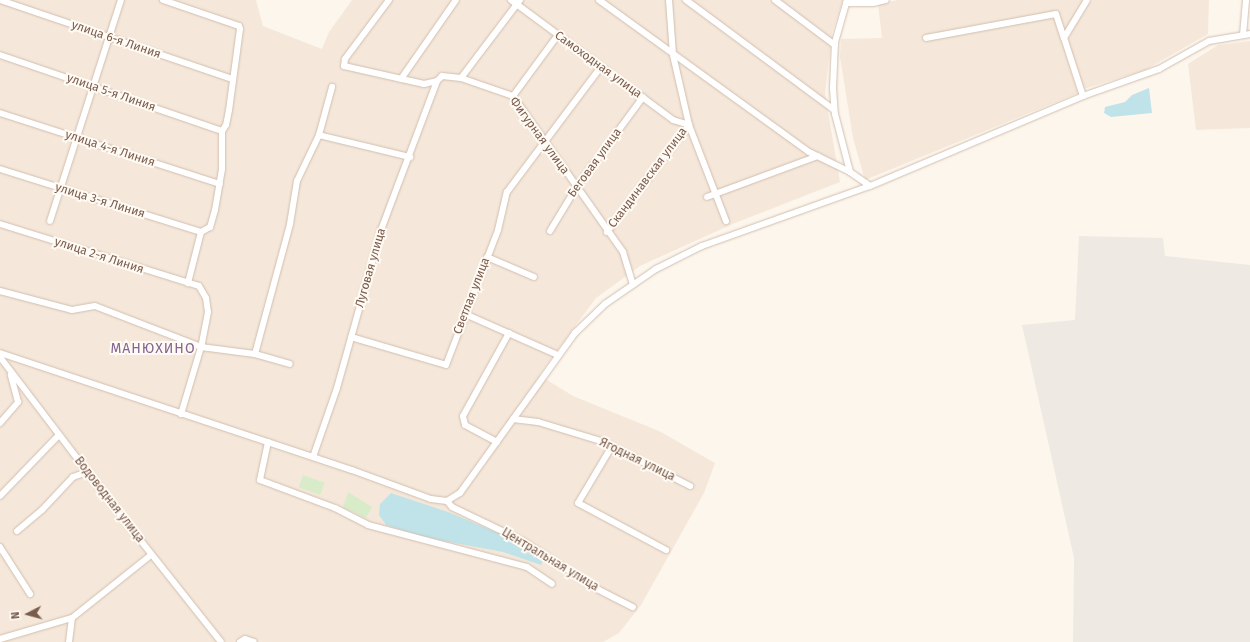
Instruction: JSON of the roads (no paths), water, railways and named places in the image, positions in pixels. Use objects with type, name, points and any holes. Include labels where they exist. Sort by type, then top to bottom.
[{"type":"street","name":"улица 6-я Линия","points":[[0,0],[232,79]]},
{"type":"street","points":[[50,220],[121,0]]},
{"type":"street","points":[[163,0],[239,26],[229,110],[226,125],[222,131],[223,150],[220,184],[210,227],[201,232],[188,283]]},
{"type":"street","name":"Фигурная улица","points":[[389,0],[343,65],[424,84],[437,81],[442,76],[461,78],[512,96],[607,232],[623,252],[633,284]]},
{"type":"street","points":[[401,79],[456,0]]},
{"type":"street","name":"Самоходная улица","points":[[511,0],[519,2],[558,35],[673,120],[689,125]]},
{"type":"street","points":[[599,0],[673,55],[818,156],[850,172],[870,186]]},
{"type":"street","points":[[668,0],[673,55],[689,125],[726,221]]},
{"type":"street","points":[[686,0],[834,110]]},
{"type":"street","points":[[775,0],[835,45]]},
{"type":"street","points":[[850,172],[834,110],[835,45],[846,2],[872,4],[886,0]]},
{"type":"street","points":[[1064,38],[1087,0]]},
{"type":"street","points":[[0,353],[313,457],[431,499],[447,501],[460,493],[558,355],[588,319],[633,284],[686,252],[870,186],[1083,96],[1159,69],[1209,41],[1247,35],[1246,0]]},
{"type":"street","points":[[461,78],[519,2]]},
{"type":"street","points":[[926,38],[1056,14],[1083,96]]},
{"type":"street","points":[[512,96],[558,35]]},
{"type":"street","name":"улица 5-я Линия","points":[[0,54],[222,131]]},
{"type":"street","name":"Светлая улица","points":[[351,337],[446,365],[498,230],[507,192],[601,67]]},
{"type":"street","name":"Луговая улица","points":[[313,457],[351,337],[381,230],[410,157],[437,81]]},
{"type":"street","points":[[255,354],[290,224],[297,182],[319,135],[332,87]]},
{"type":"street","name":"Беговая улица","points":[[550,231],[576,188],[642,97]]},
{"type":"street","name":"улица 4-я Линия","points":[[0,113],[220,184]]},
{"type":"street","name":"Скандинавская улица","points":[[607,232],[689,125]]},
{"type":"street","points":[[319,135],[410,157]]},
{"type":"street","points":[[707,197],[818,156]]},
{"type":"street","name":"улица 3-я Линия","points":[[0,169],[201,232]]},
{"type":"street","name":"улица 2-я Линия","points":[[0,224],[199,286],[206,298],[208,312],[202,347]]},
{"type":"street","points":[[487,257],[534,277]]},
{"type":"street","points":[[0,291],[72,310],[95,306],[202,347],[255,354],[290,364]]},
{"type":"street","points":[[465,314],[558,355]]},
{"type":"street","points":[[496,442],[465,425],[463,416],[509,333]]},
{"type":"street","points":[[181,414],[202,347]]},
{"type":"street","name":"Водоводная улица","points":[[0,357],[151,555],[221,642]]},
{"type":"street","points":[[0,423],[18,402],[11,372]]},
{"type":"street","name":"Ягодная улица","points":[[513,419],[538,422],[612,446],[690,486]]},
{"type":"street","points":[[0,496],[59,435]]},
{"type":"street","points":[[268,442],[260,480],[335,508],[368,525],[527,567],[552,584]]},
{"type":"street","points":[[612,446],[578,503],[666,550]]},
{"type":"street","points":[[17,531],[42,510],[73,477],[87,472]]},
{"type":"street","name":"Центральная улица","points":[[447,501],[452,507],[523,541],[599,590],[633,607]]},
{"type":"street","points":[[0,547],[30,594]]},
{"type":"street","points":[[0,640],[72,618],[151,555]]},
{"type":"street","points":[[68,642],[72,618]]},
{"type":"street","points":[[240,642],[245,639],[254,642]]},
{"type":"water","points":[[1149,88],[1152,113],[1111,117],[1104,113],[1105,107],[1125,102],[1132,95]]},
{"type":"water","points":[[391,493],[448,512],[505,536],[544,558],[541,565],[503,552],[423,537],[386,525],[379,515],[380,504]]},
{"type":"district","name":"МАНЮХИНО","points":[[153,349]]}]
